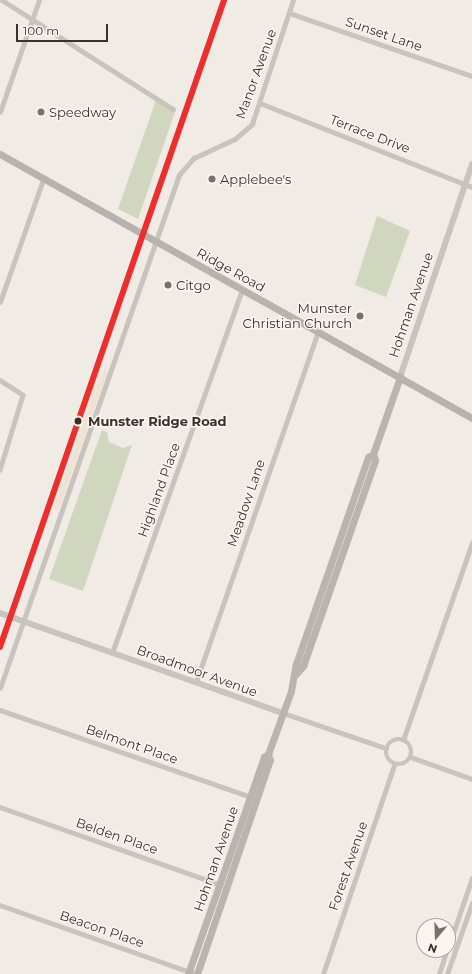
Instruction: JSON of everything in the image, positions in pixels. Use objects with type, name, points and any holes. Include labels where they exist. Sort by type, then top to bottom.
[{"type":"main road","name":"Ridge Road","points":[[0,154],[43,180],[318,331],[472,418]]},
{"type":"main road","name":"Hohman Avenue","points":[[193,973],[253,798],[270,760],[268,754],[296,674],[303,666],[373,467],[373,454],[400,377]]},
{"type":"street","points":[[2,0],[173,109]]},
{"type":"street","points":[[0,112],[39,0]]},
{"type":"street","name":"Manor Avenue","points":[[0,688],[179,175],[194,158],[235,139],[252,124],[293,0]]},
{"type":"street","name":"Sunset Lane","points":[[289,13],[472,76]]},
{"type":"street","name":"Terrace Drive","points":[[260,103],[472,187]]},
{"type":"street","name":"Hohman Avenue","points":[[400,377],[472,164]]},
{"type":"street","points":[[0,302],[43,180]]},
{"type":"street","name":"Highland Place","points":[[112,653],[242,290]]},
{"type":"street","name":"Meadow Lane","points":[[196,682],[318,331]]},
{"type":"street","points":[[0,380],[23,395],[0,470]]},
{"type":"street","points":[[403,740],[472,543]]},
{"type":"street","name":"Broadmoor Avenue","points":[[0,613],[386,748]]},
{"type":"street","name":"Belmont Place","points":[[0,710],[253,798]]},
{"type":"street","points":[[403,740],[411,749],[411,757],[402,765],[394,765],[388,760],[386,748],[393,741],[403,740]]},
{"type":"street","points":[[411,757],[472,780]]},
{"type":"street","name":"Forest Avenue","points":[[323,974],[394,765]]},
{"type":"street","name":"Belden Place","points":[[0,807],[223,885]]},
{"type":"street","points":[[456,925],[472,878]]},
{"type":"street","points":[[447,974],[472,903]]},
{"type":"street","name":"Beacon Place","points":[[0,904],[193,973]]},
{"type":"street","points":[[439,974],[445,958]]},
{"type":"green space","points":[[156,100],[175,112],[138,219],[118,209]]},
{"type":"green space","points":[[377,216],[410,231],[386,297],[355,285]]},
{"type":"green space","points":[[102,430],[107,432],[109,442],[123,448],[132,445],[83,591],[49,579]]},
{"type":"shaded area","points":[[106,365],[107,375],[59,509],[53,508],[91,401],[94,383],[99,384]]},
{"type":"transit line","points":[[0,647],[224,0]]},
{"type":"place","name":"Speedway","points":[[41,112]]},
{"type":"place","name":"Applebee's","points":[[212,179]]},
{"type":"place","name":"Citgo","points":[[168,285]]},
{"type":"place","name":"Munster Christian Church","points":[[360,316]]},
{"type":"place","name":"Munster Ridge Road","points":[[78,421]]}]
